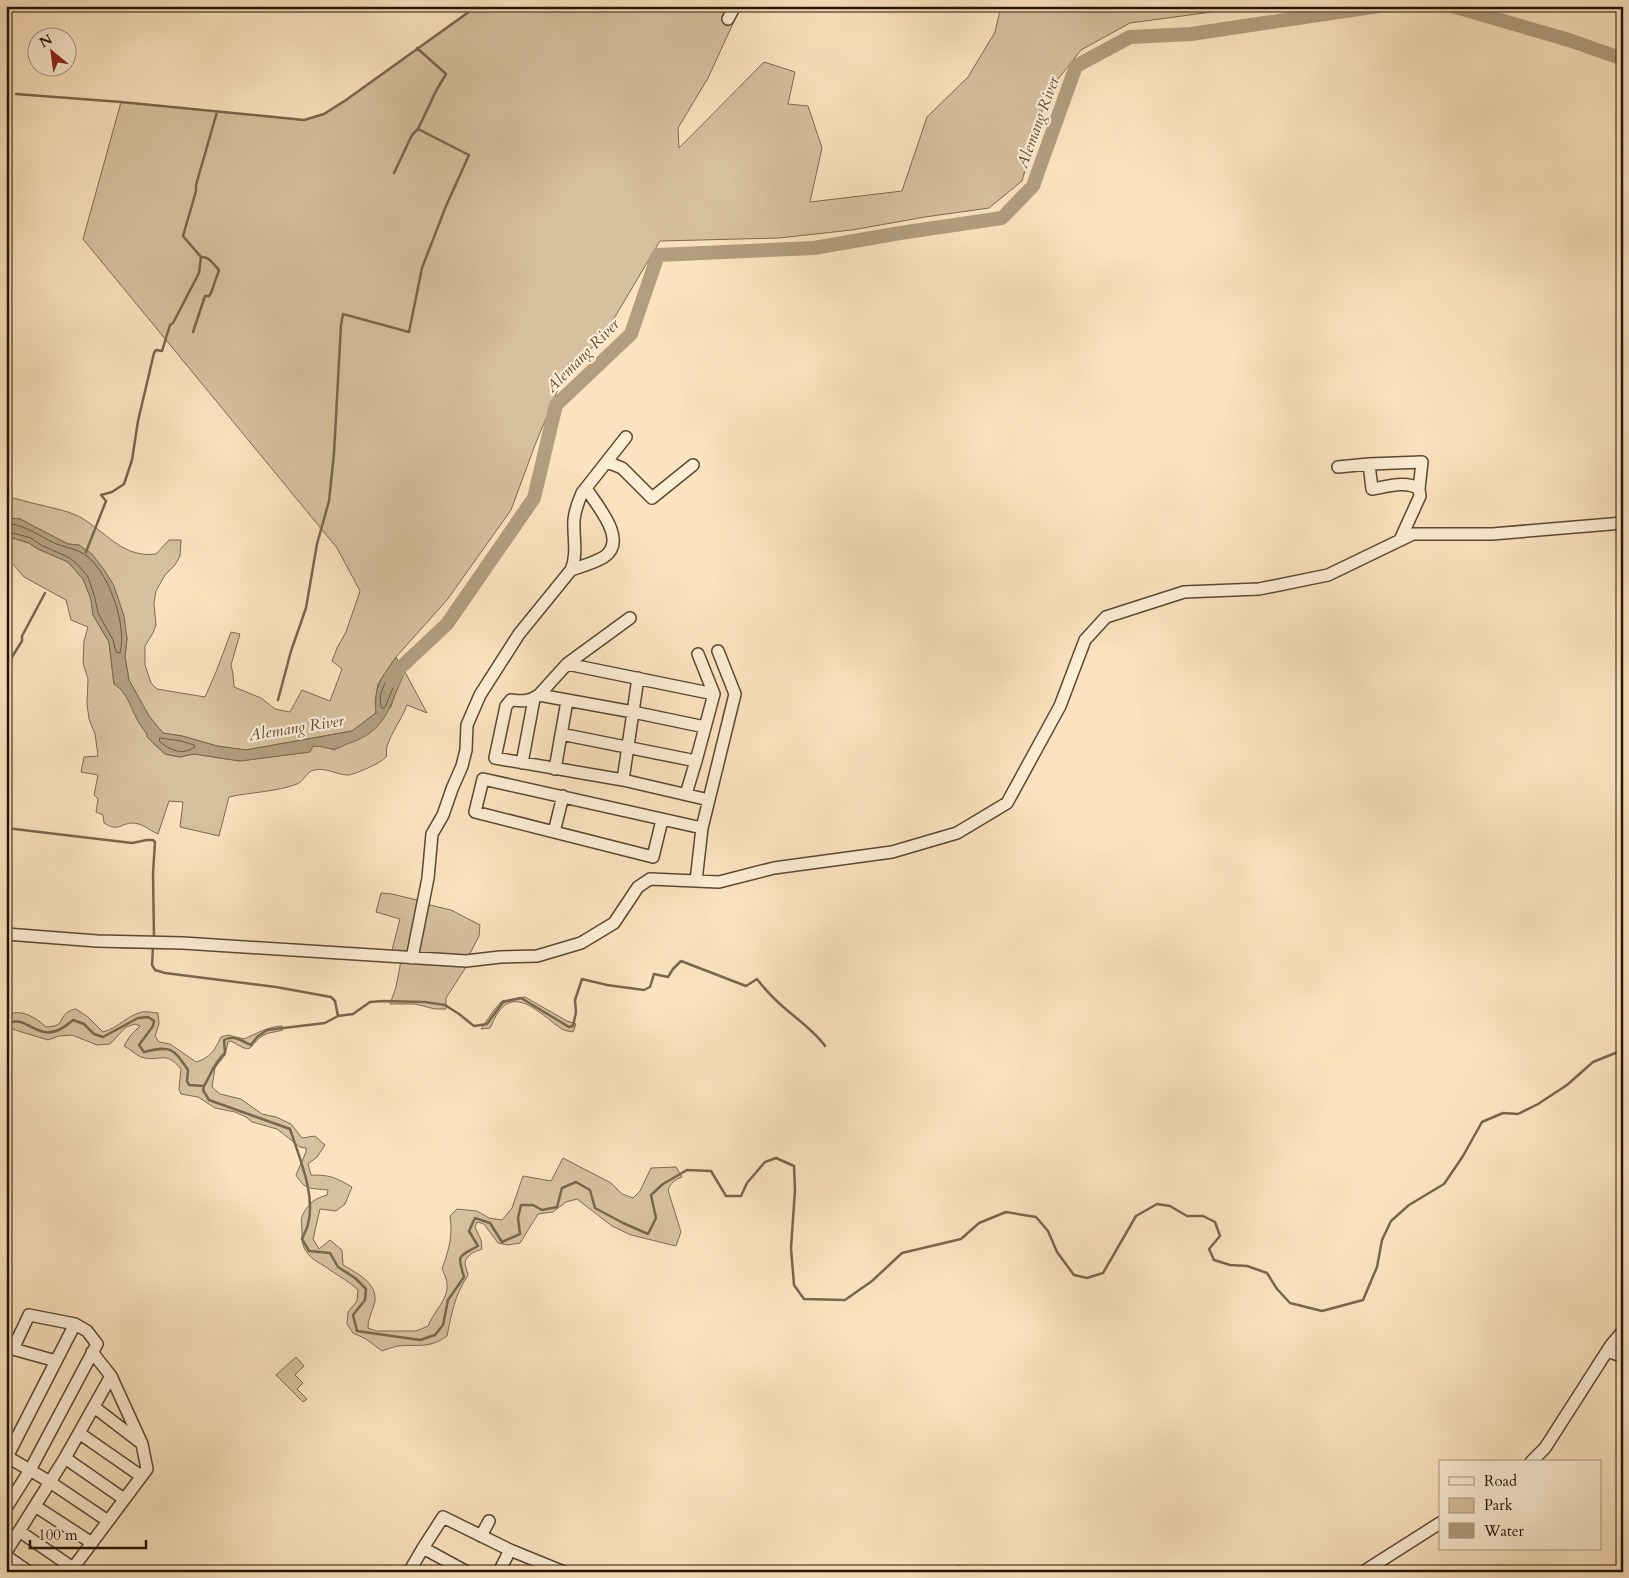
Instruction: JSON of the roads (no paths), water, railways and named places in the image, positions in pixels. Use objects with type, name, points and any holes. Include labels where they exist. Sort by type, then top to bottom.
[{"type":"street","points":[[728,20],[735,6]]},
{"type":"street","points":[[412,958],[428,878],[432,834],[443,815],[462,766],[466,750],[467,726],[480,695],[519,634],[571,570],[575,559],[575,511],[582,493],[626,437]]},
{"type":"street","points":[[607,462],[622,468],[652,498],[693,465]]},
{"type":"street","points":[[1338,467],[1422,462],[1420,496],[1400,540]]},
{"type":"street","points":[[1368,464],[1372,489],[1405,484],[1419,489]]},
{"type":"street","points":[[571,570],[606,556],[614,538],[609,524],[586,488]]},
{"type":"street","points":[[6,934],[97,941],[183,944],[466,961],[544,954],[581,942],[614,923],[638,887],[650,879],[719,882],[774,868],[892,852],[957,833],[1007,802],[1060,706],[1085,640],[1106,617],[1184,592],[1259,589],[1328,575],[1413,534],[1492,534],[1623,524]]},
{"type":"street","points":[[630,618],[567,664],[536,697],[528,701],[511,700],[508,702],[495,758],[623,780],[709,800]]},
{"type":"street","points":[[696,881],[702,828],[734,694],[718,651]]},
{"type":"street","points":[[686,794],[714,694],[698,654]]},
{"type":"street","points":[[567,664],[714,694]]},
{"type":"street","points":[[623,780],[638,678]]},
{"type":"street","points":[[536,697],[633,712],[705,727]]},
{"type":"street","points":[[522,763],[536,697]]},
{"type":"street","points":[[555,768],[567,701]]},
{"type":"street","points":[[561,734],[696,761]]},
{"type":"street","points":[[662,820],[653,857],[476,812],[483,779],[702,828]]},
{"type":"street","points":[[554,832],[563,796]]},
{"type":"street","points":[[6,1508],[30,1470],[97,1344],[87,1331],[75,1324],[30,1315],[13,1350],[56,1361]]},
{"type":"street","points":[[75,1324],[7,1457],[50,1482],[108,1521]]},
{"type":"street","points":[[1533,1460],[1545,1448],[1608,1351],[1623,1332]]},
{"type":"street","points":[[1608,1351],[1623,1357]]},
{"type":"street","points":[[20,1531],[72,1570],[147,1469],[142,1444],[111,1376],[92,1352]]},
{"type":"street","points":[[6,1552],[65,1458],[111,1376]]},
{"type":"street","points":[[94,1407],[142,1444]]},
{"type":"street","points":[[79,1433],[141,1476]]},
{"type":"street","points":[[65,1458],[124,1499]]},
{"type":"street","points":[[35,1506],[92,1543]]},
{"type":"street","points":[[409,1572],[443,1517],[543,1568],[564,1572]]},
{"type":"street","points":[[481,1536],[489,1521]]},
{"type":"street","points":[[1363,1572],[1439,1524]]},
{"type":"street","points":[[423,1548],[466,1572]]},
{"type":"street","points":[[499,1572],[510,1550]]},
{"type":"street","points":[[6,1556],[29,1572]]},
{"type":"water","points":[[6,518],[20,519],[68,544],[79,545],[92,554],[105,571],[114,586],[124,616],[127,638],[125,657],[129,680],[149,716],[163,733],[182,736],[217,746],[246,750],[352,731],[376,713],[377,689],[396,657],[405,672],[390,707],[379,725],[371,732],[361,739],[336,749],[313,746],[310,752],[240,761],[194,754],[180,757],[165,754],[147,737],[126,696],[114,684],[109,642],[93,615],[91,599],[83,579],[68,562],[29,543],[6,536]]},
{"type":"waterway","points":[[16,94],[304,120],[324,114],[346,100],[477,6]]},
{"type":"waterway","name":"Alemang River","points":[[392,681],[401,667],[447,624],[534,498],[556,405],[631,334],[658,255],[814,248],[1002,218],[1033,186],[1076,66],[1130,37],[1191,34],[1379,6]]},
{"type":"waterway","name":"Alemang River","points":[[1452,6],[1569,40],[1623,59]]},
{"type":"waterway","points":[[394,173],[412,135],[418,129],[446,74],[417,48]]},
{"type":"waterway","points":[[86,552],[106,501],[101,495],[112,492],[124,484],[132,460],[138,421],[154,353],[156,350],[162,351],[170,325],[173,323],[199,273],[201,257],[183,236],[217,112]]},
{"type":"waterway","points":[[278,700],[291,651],[306,608],[317,544],[329,501],[343,314],[409,332],[422,268],[446,206],[469,155],[418,129]]},
{"type":"waterway","points":[[193,332],[205,296],[209,296],[211,293],[219,270],[209,259],[201,257]]},
{"type":"waterway","points":[[6,670],[45,593]]},
{"type":"waterway","points":[[6,828],[132,843],[153,840],[155,842],[153,873],[154,938]]},
{"type":"waterway","points":[[13,940],[42,942]]},
{"type":"waterway","points":[[120,947],[153,948]]},
{"type":"waterway","points":[[153,947],[152,965],[155,970],[165,973],[276,987],[331,997],[335,1001],[338,1016],[353,1014],[370,1002],[425,1002],[445,1005],[474,1026],[487,1024],[503,1002],[521,998],[569,1027],[573,1026],[576,1012],[575,1000],[582,979],[607,985],[644,990],[650,987],[654,974],[668,977],[681,961],[746,986],[757,979],[776,1000],[825,1046]]},
{"type":"waterway","points":[[204,1086],[215,1065],[225,1053],[224,1040],[234,1038],[251,1045],[257,1037],[267,1030],[325,1023],[338,1016]]},
{"type":"waterway","points":[[6,1024],[14,1021],[22,1022],[43,1032],[51,1032],[61,1029],[73,1020],[84,1024],[94,1034],[103,1037],[138,1018],[148,1017],[154,1021],[153,1026],[139,1045],[144,1052],[160,1049],[170,1050],[179,1057],[188,1070],[187,1081],[189,1085],[204,1086],[203,1090],[209,1100],[290,1129],[302,1164],[310,1201],[308,1224],[302,1239],[309,1251],[330,1253],[338,1267],[355,1278],[366,1289],[365,1300],[353,1315],[357,1331],[420,1340],[435,1335],[443,1325],[448,1300],[464,1277],[460,1264],[461,1257],[478,1246],[469,1231],[475,1218],[490,1223],[502,1242],[520,1234],[518,1218],[521,1205],[533,1205],[542,1210],[557,1207],[562,1188],[576,1182],[590,1190],[595,1208],[648,1234],[656,1218],[651,1195],[663,1184],[687,1170],[711,1171],[726,1196],[741,1196],[747,1183],[765,1162],[776,1158],[794,1166],[795,1190],[791,1248],[794,1285],[804,1299],[845,1300],[872,1281],[902,1253],[961,1239],[979,1223],[1006,1212],[1036,1217],[1048,1231],[1057,1252],[1074,1275],[1087,1278],[1103,1273],[1136,1216],[1157,1204],[1170,1206],[1187,1216],[1203,1216],[1215,1222],[1220,1236],[1209,1249],[1214,1260],[1230,1265],[1247,1266],[1267,1273],[1277,1289],[1290,1303],[1322,1311],[1363,1300],[1377,1267],[1382,1240],[1391,1221],[1409,1205],[1444,1184],[1463,1156],[1482,1122],[1503,1113],[1518,1114],[1538,1104],[1567,1085],[1593,1062],[1623,1050]]}]
